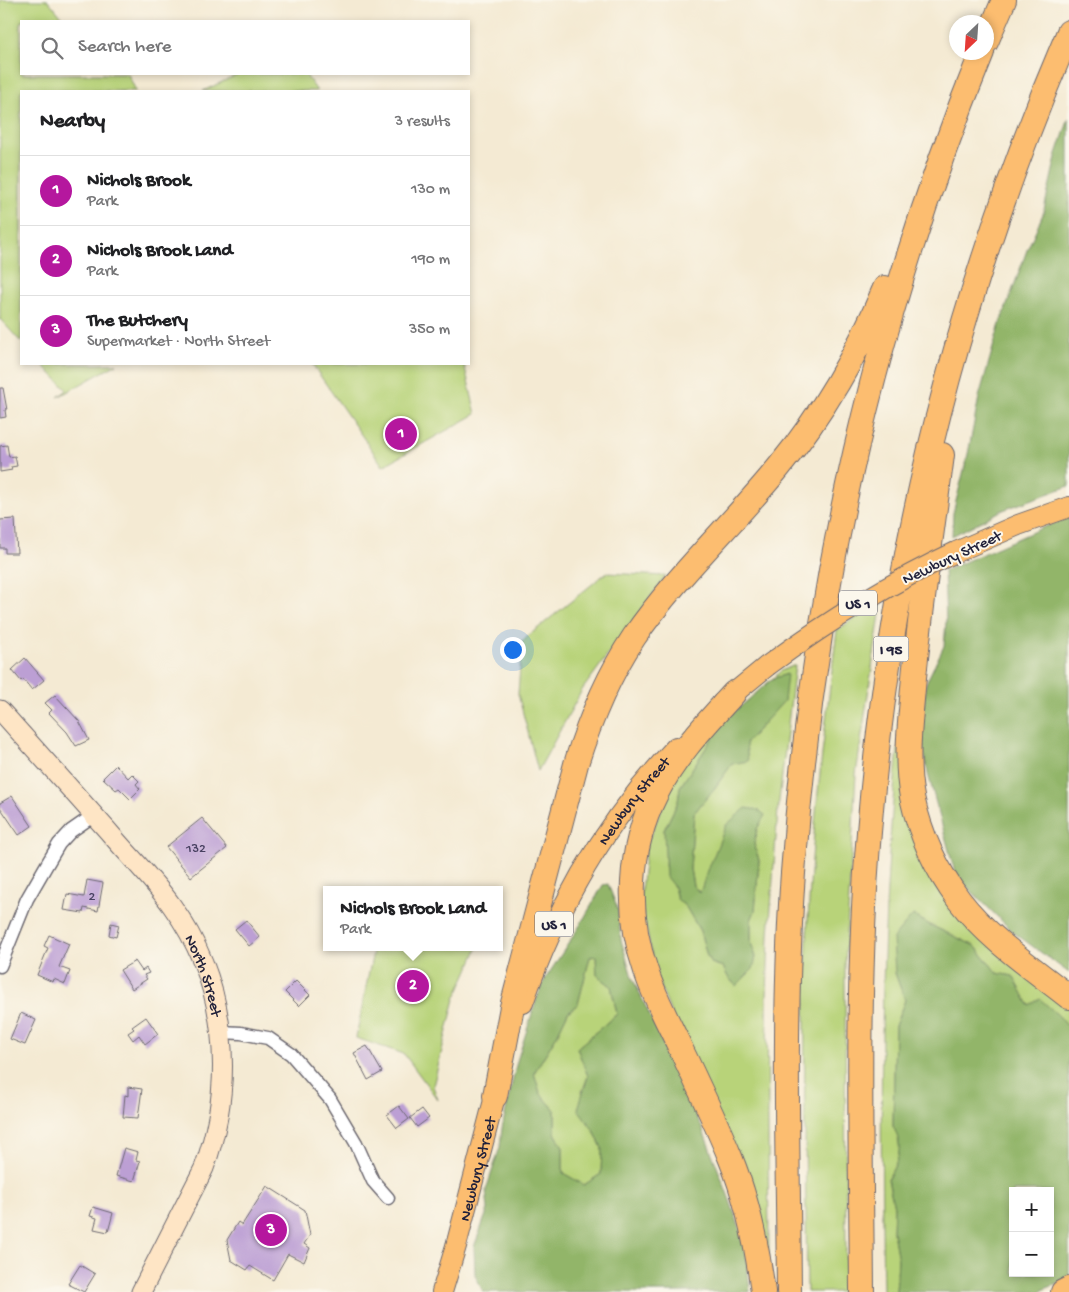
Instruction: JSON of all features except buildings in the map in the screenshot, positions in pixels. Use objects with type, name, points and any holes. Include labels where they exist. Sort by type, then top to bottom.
[{"type":"highway","points":[[994,23],[1004,0]]},
{"type":"highway","name":"I 95","points":[[862,1292],[860,1013],[866,878],[878,744],[903,578],[923,479],[956,349],[981,264],[1010,180],[1069,32]]},
{"type":"highway","points":[[789,1292],[787,1012],[790,919],[801,781],[818,643],[850,472],[884,338],[918,225],[979,60]]},
{"type":"highway","points":[[495,1096],[512,1007],[571,783],[582,744],[605,689],[623,655],[649,617],[780,466],[807,430],[841,378],[874,314],[959,112]]},
{"type":"highway","points":[[956,349],[914,678],[909,741],[912,796],[930,851],[942,875],[959,900],[989,933],[1069,997]]},
{"type":"highway","points":[[734,693],[688,744],[655,795],[647,814],[637,851],[634,871],[633,911],[640,952],[653,990],[721,1134],[744,1195],[753,1227],[763,1292]]},
{"type":"highway","points":[[1063,1292],[1069,1289]]},
{"type":"main road","name":"Newbury Street","points":[[442,1292],[509,1046],[536,967],[561,911],[587,863],[615,820],[654,772],[699,724],[767,666],[820,628],[903,578],[956,552],[1018,525],[1069,507]]},
{"type":"main road","points":[[449,1292],[456,1246]]},
{"type":"street","name":"North Street","points":[[0,710],[172,906],[188,930],[211,981],[218,1007],[224,1058],[218,1122],[212,1147],[204,1168],[141,1292]]},
{"type":"street","points":[[0,966],[4,944],[36,882],[59,844],[71,831],[94,815]]},
{"type":"street","points":[[221,1032],[241,1033],[268,1038],[291,1054],[330,1099],[356,1143],[373,1181],[388,1198]]},
{"type":"green space","points":[[0,0],[48,0],[64,20],[20,20],[20,75],[128,75],[136,90],[20,90],[20,341],[0,319]]},
{"type":"green space","points":[[237,75],[306,75],[316,90],[205,90]]},
{"type":"green space","points":[[1069,118],[1069,486],[1003,510],[952,536],[953,513],[968,454],[979,397],[998,330],[1027,250],[1043,214],[1056,157]]},
{"type":"green space","points":[[43,365],[115,365],[58,397],[67,390]]},
{"type":"green space","points":[[313,365],[464,365],[476,414],[383,466]]},
{"type":"green space","points":[[1069,518],[1069,973],[1013,932],[956,876],[928,774],[921,737],[926,683],[944,646],[946,622],[944,571]]},
{"type":"green space","points":[[606,573],[666,576],[582,690],[538,771],[518,694],[522,641]]},
{"type":"green space","points":[[882,601],[856,774],[845,966],[846,1292],[807,1292],[806,968],[813,840],[822,756],[837,630]]},
{"type":"green space","points":[[795,665],[778,809],[769,935],[767,996],[769,1258],[657,978],[640,900],[646,846],[678,770],[724,721],[680,787],[678,802],[664,830],[665,866],[677,899],[686,907],[700,931],[707,956],[711,963],[723,967],[728,977],[736,986],[743,978],[756,957],[751,943],[751,920],[755,911],[759,860],[754,844],[757,829],[712,861],[701,893],[693,886],[690,869],[694,813],[714,789],[745,743],[763,725],[787,674],[772,679],[781,671]]},
{"type":"green space","points":[[787,674],[784,701],[746,743],[748,761],[732,764],[694,813],[690,869],[693,886],[700,893],[726,825],[746,808],[758,810],[765,815],[757,829],[754,844],[759,860],[755,911],[751,920],[751,943],[756,957],[753,969],[736,986],[728,977],[723,967],[711,963],[707,956],[700,931],[686,907],[677,899],[674,887],[666,877],[664,830],[678,802],[680,787],[724,721],[772,679]]},
{"type":"green space","points":[[899,739],[921,852],[1069,1007],[1069,1028],[1059,1016],[1029,1005],[1013,976],[997,973],[975,946],[913,915],[895,973],[905,1000],[895,1026],[893,1126],[900,1147],[898,1159],[888,1179],[894,1207],[893,1232],[898,1260],[896,1292],[883,1292],[881,1154],[882,1015],[892,808]]},
{"type":"green space","points":[[608,884],[618,910],[621,940],[632,977],[702,1128],[728,1195],[745,1243],[750,1292],[483,1292],[475,1275],[474,1247],[488,1209],[486,1190],[500,1147],[502,1128],[517,1061],[537,998],[544,981],[579,927],[603,885]],"holes":[[[596,956],[597,975],[611,986],[617,1014],[577,1048],[588,1076],[578,1109],[594,1131],[602,1148],[601,1174],[584,1185],[563,1173],[563,1147],[555,1133],[555,1110],[540,1093],[534,1073],[557,1035],[568,1012],[578,1004],[590,957]]]},
{"type":"green space","points":[[913,915],[975,946],[997,973],[1013,976],[1029,1005],[1040,999],[1069,1028],[1069,1277],[1039,1292],[896,1292],[898,1260],[893,1232],[894,1207],[888,1179],[899,1153],[898,1141],[893,1126],[895,1026],[905,1000],[895,973],[893,938]]},
{"type":"green space","points":[[373,951],[476,951],[455,999],[433,1086],[438,1100],[404,1054],[356,1038]]},
{"type":"green space","points":[[596,956],[597,975],[611,986],[617,1014],[577,1048],[588,1076],[582,1092],[594,1131],[602,1148],[601,1174],[584,1185],[563,1173],[563,1147],[555,1133],[555,1110],[540,1093],[534,1073],[557,1035],[568,1012],[578,1004],[590,957]]},
{"type":"place","name":"Nichols Brook","points":[[401,434]]},
{"type":"place","name":"Nichols Brook Land","points":[[413,986]]},
{"type":"place","name":"The Butchery","points":[[271,1230]]}]
